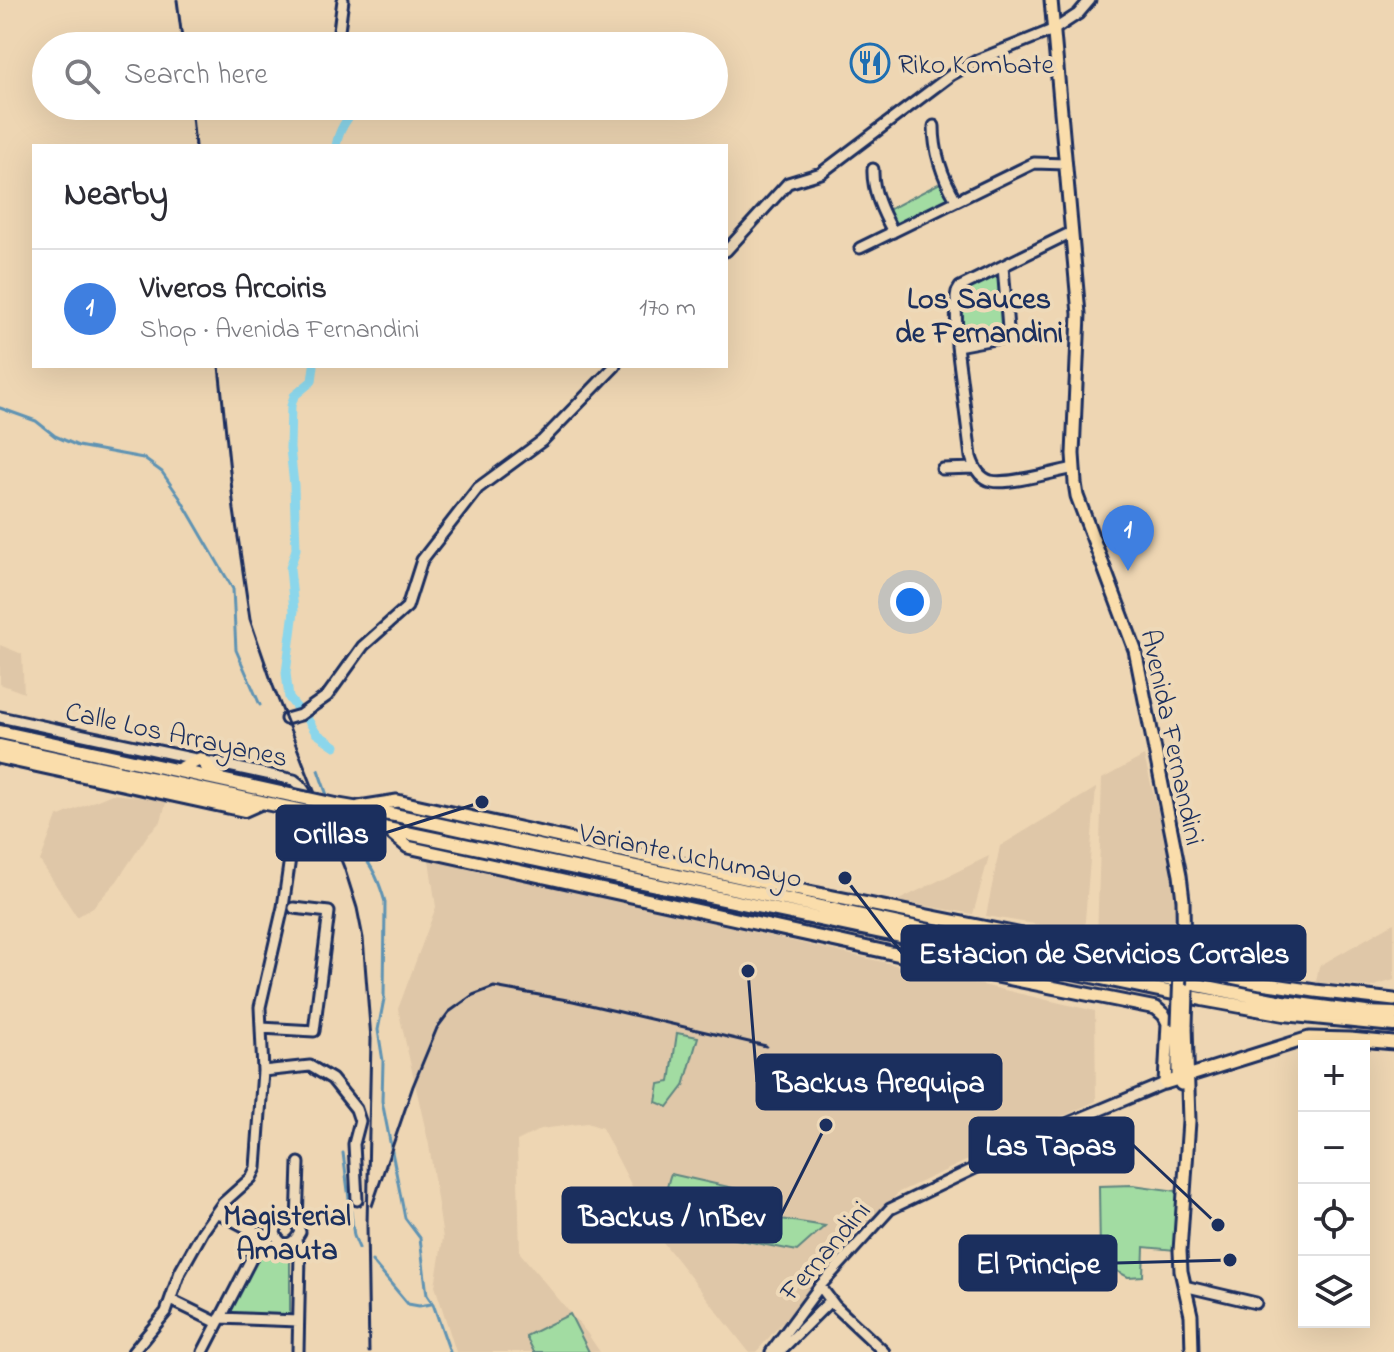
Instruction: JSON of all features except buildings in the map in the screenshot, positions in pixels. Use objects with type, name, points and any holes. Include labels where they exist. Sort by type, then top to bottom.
[{"type":"highway","name":"Variante Uchumayo","points":[[0,732],[221,780],[340,819],[1202,999],[1284,1014],[1394,1025]]},
{"type":"highway","name":"Variante Uchumayo","points":[[0,746],[263,802],[280,799],[336,805],[410,818],[996,945],[1283,1002],[1394,1014]]},
{"type":"highway","points":[[0,757],[244,810],[263,802]]},
{"type":"highway","points":[[178,770],[200,759],[221,780]]},
{"type":"main road","name":"Avenida Fernandini","points":[[1051,0],[1079,314],[1074,468],[1077,496],[1135,650],[1180,875],[1184,927],[1182,1077],[1189,1099],[1180,1251],[1181,1271],[1191,1315],[1192,1352]]},
{"type":"main road","name":"Variante Uchumayo","points":[[355,808],[397,801],[992,933],[1184,970],[1393,1002]]},
{"type":"main road","name":"Variante Uchumayo","points":[[384,827],[408,847],[1161,1011],[1168,1023],[1165,1083]]},
{"type":"main road","points":[[984,970],[981,950],[992,933]]},
{"type":"main road","points":[[1182,1077],[1309,1038],[1391,1040]]},
{"type":"main road","name":"Fernandini","points":[[1165,1083],[1182,1077]]},
{"type":"street","points":[[339,32],[343,0]]},
{"type":"street","points":[[728,249],[788,183],[828,169],[951,75],[978,60],[1055,29],[1078,14],[1090,0]]},
{"type":"street","points":[[934,126],[944,178],[956,200]]},
{"type":"street","points":[[860,248],[1034,163],[1066,164]]},
{"type":"street","points":[[873,169],[881,210],[893,232]]},
{"type":"street","points":[[1072,232],[960,287],[957,292],[957,346],[971,457],[981,475],[990,481],[1010,480],[1074,468]]},
{"type":"street","points":[[957,346],[1000,338],[1006,334],[1003,266]]},
{"type":"street","points":[[286,719],[300,715],[327,696],[363,646],[407,607],[422,560],[478,488],[542,441],[613,368]]},
{"type":"street","points":[[942,469],[975,468]]},
{"type":"street","name":"Calle Los Arrayanes","points":[[0,717],[294,780],[305,792],[309,803],[309,812],[294,830],[283,907],[261,999],[263,1071],[256,1168],[251,1178],[223,1203],[203,1231],[180,1272],[166,1312],[133,1352]]},
{"type":"street","points":[[261,1028],[314,1031],[329,912],[294,908]]},
{"type":"street","points":[[263,1071],[310,1066],[332,1079],[356,1109],[360,1121],[354,1144],[357,1200]]},
{"type":"street","name":"Fernandini","points":[[771,1352],[820,1286],[890,1209],[1069,1123],[1165,1083]]},
{"type":"street","points":[[297,1224],[292,1220],[280,1221],[275,1233],[277,1239],[290,1244],[300,1232],[297,1224],[299,1163]]},
{"type":"street","points":[[217,1212],[263,1236],[275,1233]]},
{"type":"street","points":[[203,1352],[263,1236]]},
{"type":"street","points":[[296,1240],[300,1253],[298,1352]]},
{"type":"street","points":[[820,1286],[830,1301],[884,1352]]},
{"type":"street","points":[[1184,1286],[1256,1303]]},
{"type":"street","points":[[171,1300],[219,1321],[298,1321]]},
{"type":"street","points":[[779,1352],[830,1301]]},
{"type":"shaded area","points":[[0,645],[22,654],[24,693],[0,684]]},
{"type":"shaded area","points":[[1144,756],[1177,887],[1176,953],[1097,938],[1102,779]]},
{"type":"shaded area","points":[[1096,788],[1084,932],[986,916],[1000,846]]},
{"type":"shaded area","points":[[112,794],[167,800],[161,821],[149,833],[117,881],[93,907],[77,917],[40,861],[57,817]]},
{"type":"shaded area","points":[[989,856],[973,914],[897,901]]},
{"type":"shaded area","points":[[429,860],[523,877],[1095,1011],[1096,1101],[899,1192],[756,1352],[749,1352],[656,1233],[602,1128],[587,1123],[541,1129],[517,1141],[520,1253],[600,1352],[456,1352],[435,1286],[443,1238],[429,1145],[398,1009],[436,907]]},
{"type":"shaded area","points":[[1394,923],[1394,980],[1371,987],[1316,982],[1319,966]]},
{"type":"green space","points":[[940,183],[949,199],[896,226],[888,210]]},
{"type":"green space","points":[[996,276],[1000,279],[1002,333],[963,341],[958,297]]},
{"type":"green space","points":[[677,1033],[698,1037],[684,1086],[668,1107],[656,1102],[659,1084],[670,1082]]},
{"type":"green space","points":[[671,1174],[782,1199],[780,1219],[825,1226],[797,1251],[690,1230],[671,1206],[667,1188]]},
{"type":"green space","points":[[1133,1185],[1177,1191],[1175,1250],[1144,1247],[1143,1276],[1128,1277],[1105,1265],[1100,1257],[1099,1186]]},
{"type":"green space","points":[[265,1243],[290,1256],[290,1315],[229,1314]]},
{"type":"green space","points":[[570,1314],[589,1352],[534,1352],[526,1336]]},
{"type":"waterway","points":[[336,144],[347,120]]},
{"type":"waterway","points":[[297,708],[289,698],[286,673],[294,611],[290,568],[296,549],[290,448],[291,406],[294,396],[312,381],[314,368]]},
{"type":"waterway","points":[[0,408],[36,421],[55,436],[78,446],[143,458],[162,472],[233,589],[236,650],[260,705]]},
{"type":"waterway","points":[[307,718],[316,733],[335,746]]},
{"type":"waterway","points":[[318,770],[328,798]]},
{"type":"waterway","points":[[338,824],[373,870],[385,902],[384,999],[378,1030],[383,1061],[382,1101],[405,1218],[420,1238],[427,1295],[450,1352]]},
{"type":"waterway","points":[[343,1153],[354,1236],[359,1248]]},
{"type":"waterway","points":[[372,1261],[408,1304],[431,1304]]},
{"type":"railway","points":[[177,0],[181,32]]},
{"type":"railway","points":[[192,120],[195,144]]},
{"type":"railway","points":[[219,368],[234,510],[250,619],[345,870],[363,938],[371,1039],[367,1225],[369,1352]]},
{"type":"railway","points":[[372,1206],[413,1086],[437,1028],[449,1012],[473,995],[494,987],[573,1001],[766,1046]]},
{"type":"place","name":"Riko Kombate","points":[[870,63]]},
{"type":"place","name":"Viveros Arcoiris","points":[[1128,571]]},
{"type":"place","name":"Orillas","points":[[482,802]]},
{"type":"place","name":"Estacion de Servicios Corrales","points":[[845,878]]},
{"type":"place","name":"Backus Arequipa","points":[[748,971]]},
{"type":"place","name":"Backus / InBev","points":[[826,1125]]},
{"type":"place","name":"Las Tapas","points":[[1218,1225]]},
{"type":"place","name":"El Principe","points":[[1230,1260]]},
{"type":"district","name":"Los Sauces de Fernandini","points":[[979,315]]},
{"type":"district","name":"Magisterial Amauta","points":[[287,1232]]}]
